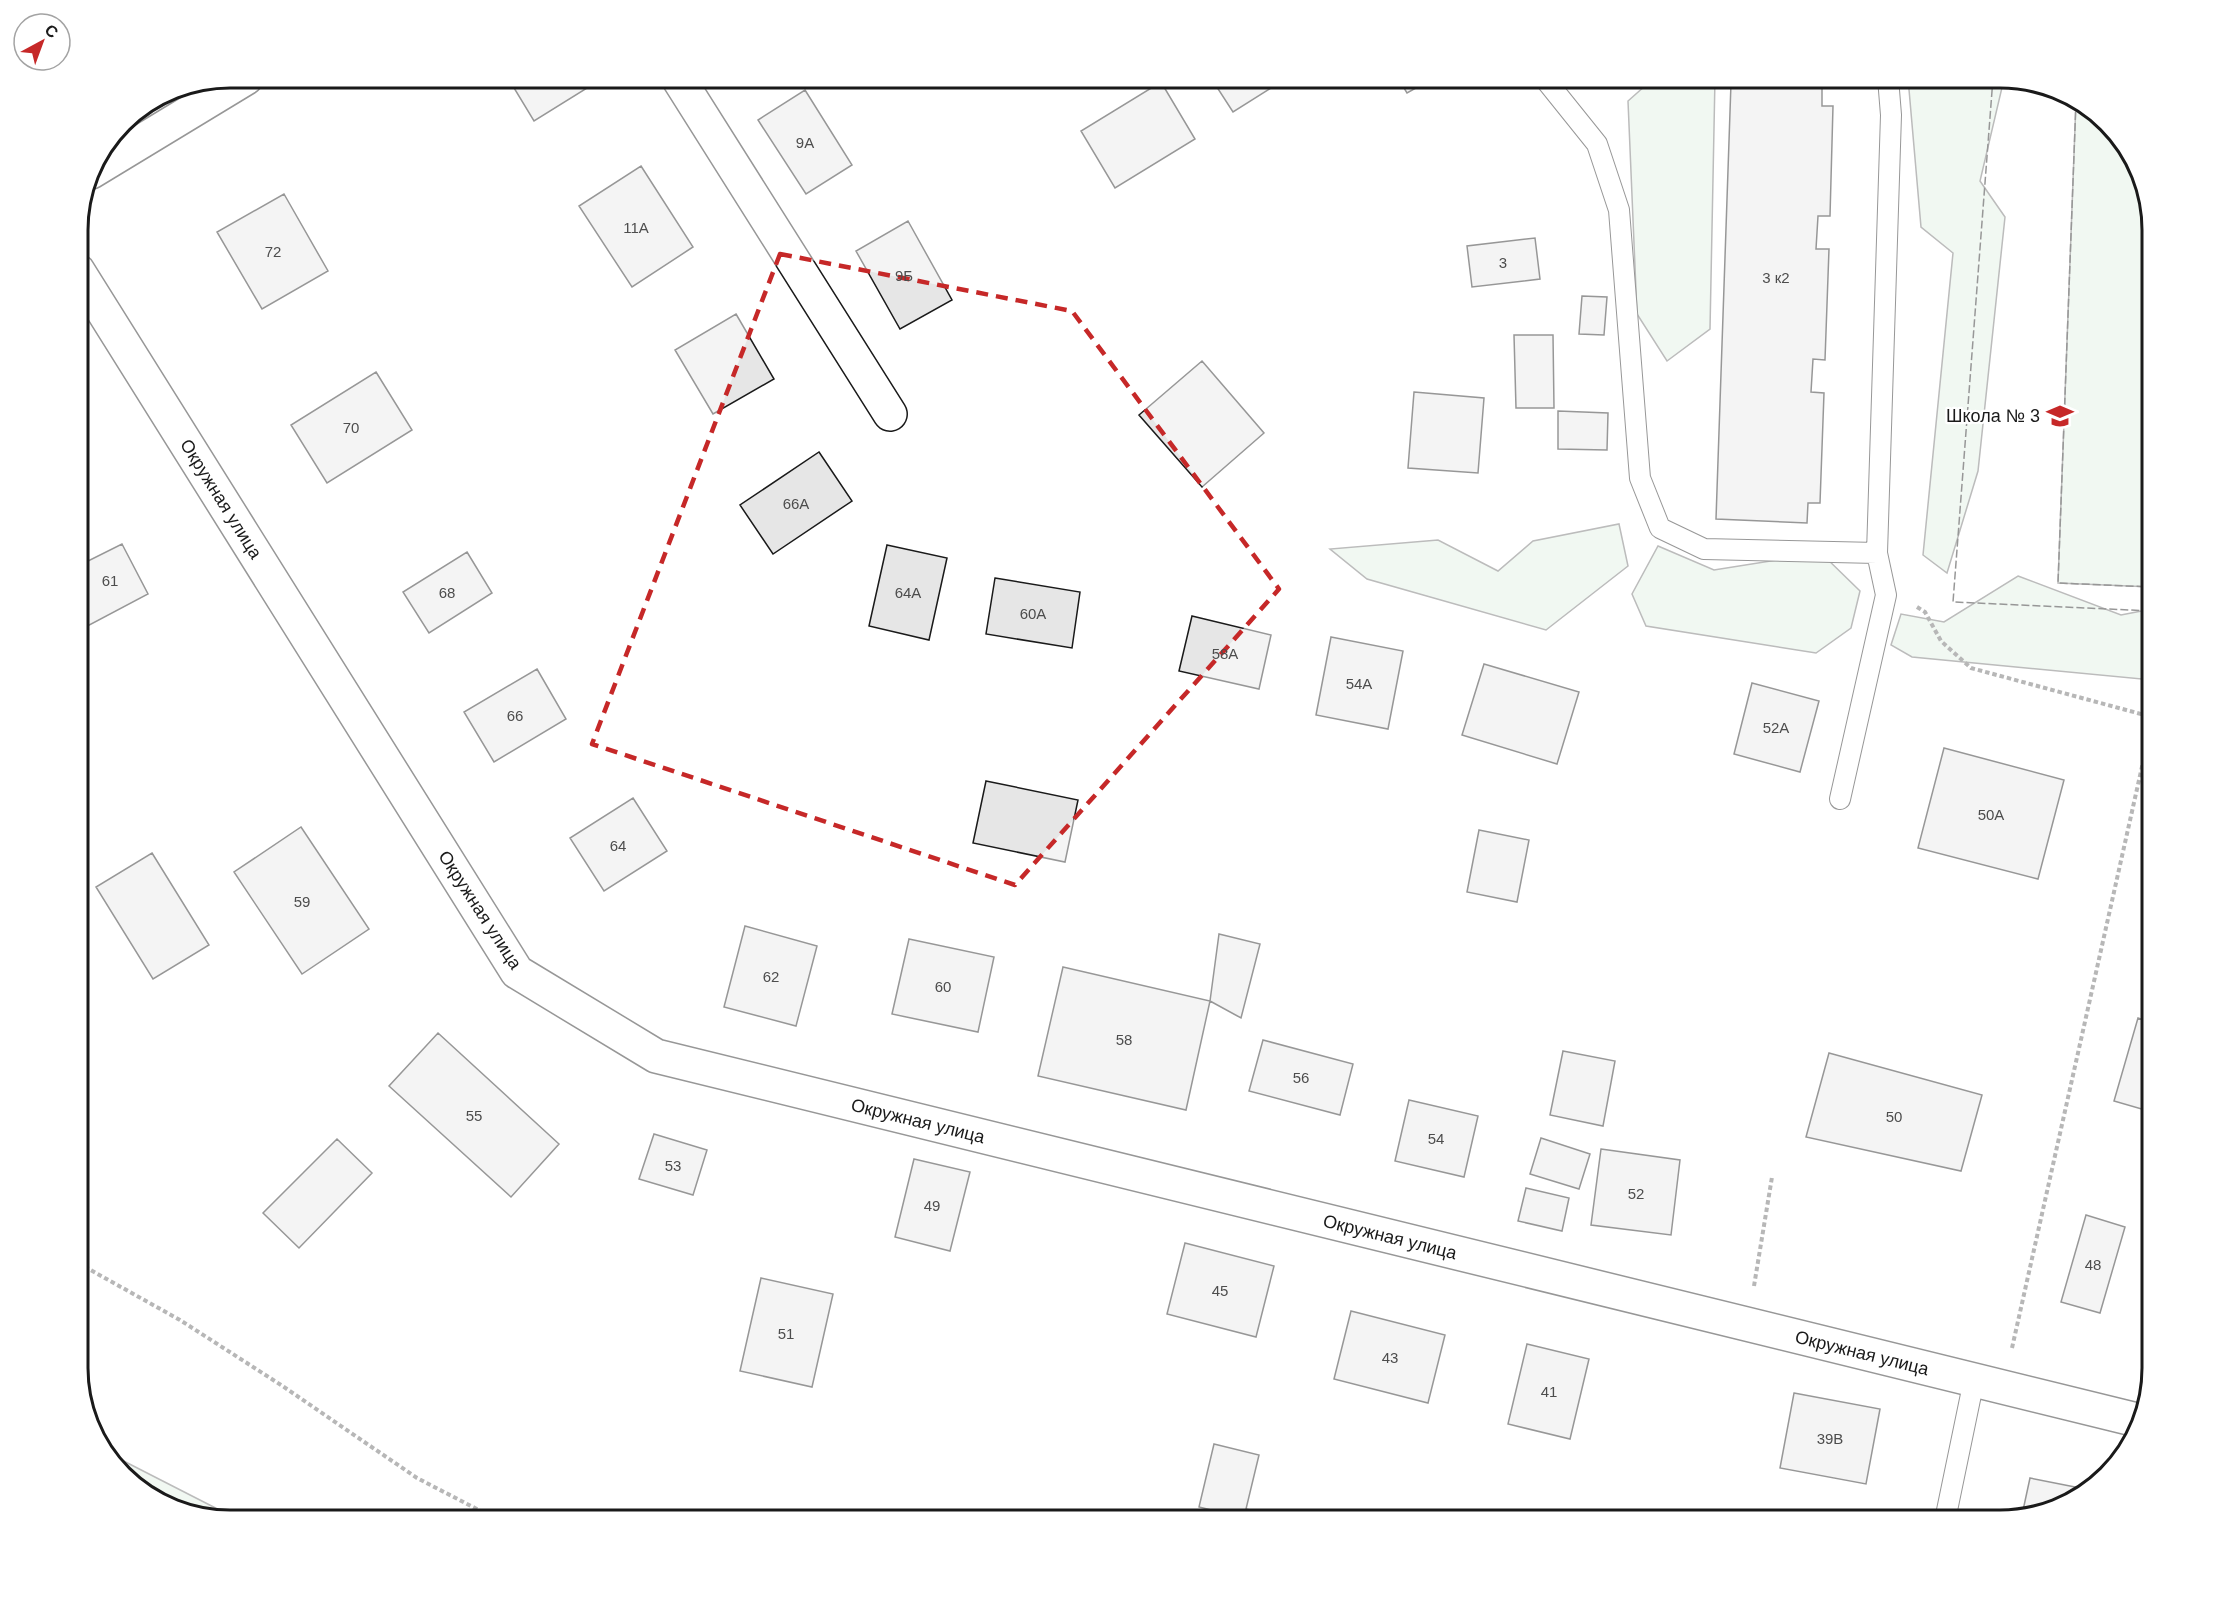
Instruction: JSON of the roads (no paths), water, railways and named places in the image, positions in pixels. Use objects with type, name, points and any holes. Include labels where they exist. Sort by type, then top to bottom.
[{"type":"street","points":[[107,163],[228,89]]},
{"type":"street","points":[[685,89],[890,414]]},
{"type":"street","name":"Окружная улица","points":[[89,289],[517,972],[656,1056],[2132,1419]]},
{"type":"lane","points":[[1553,89],[1597,144],[1619,210],[1640,478],[1660,528],[1704,549],[1877,553]]},
{"type":"lane","points":[[1840,799],[1886,595],[1877,553],[1892,115],[1889,89]]},
{"type":"lane","points":[[1948,1510],[1989,1384]]},
{"type":"place","name":"Школа № 3","points":[[2060,416]]}]
